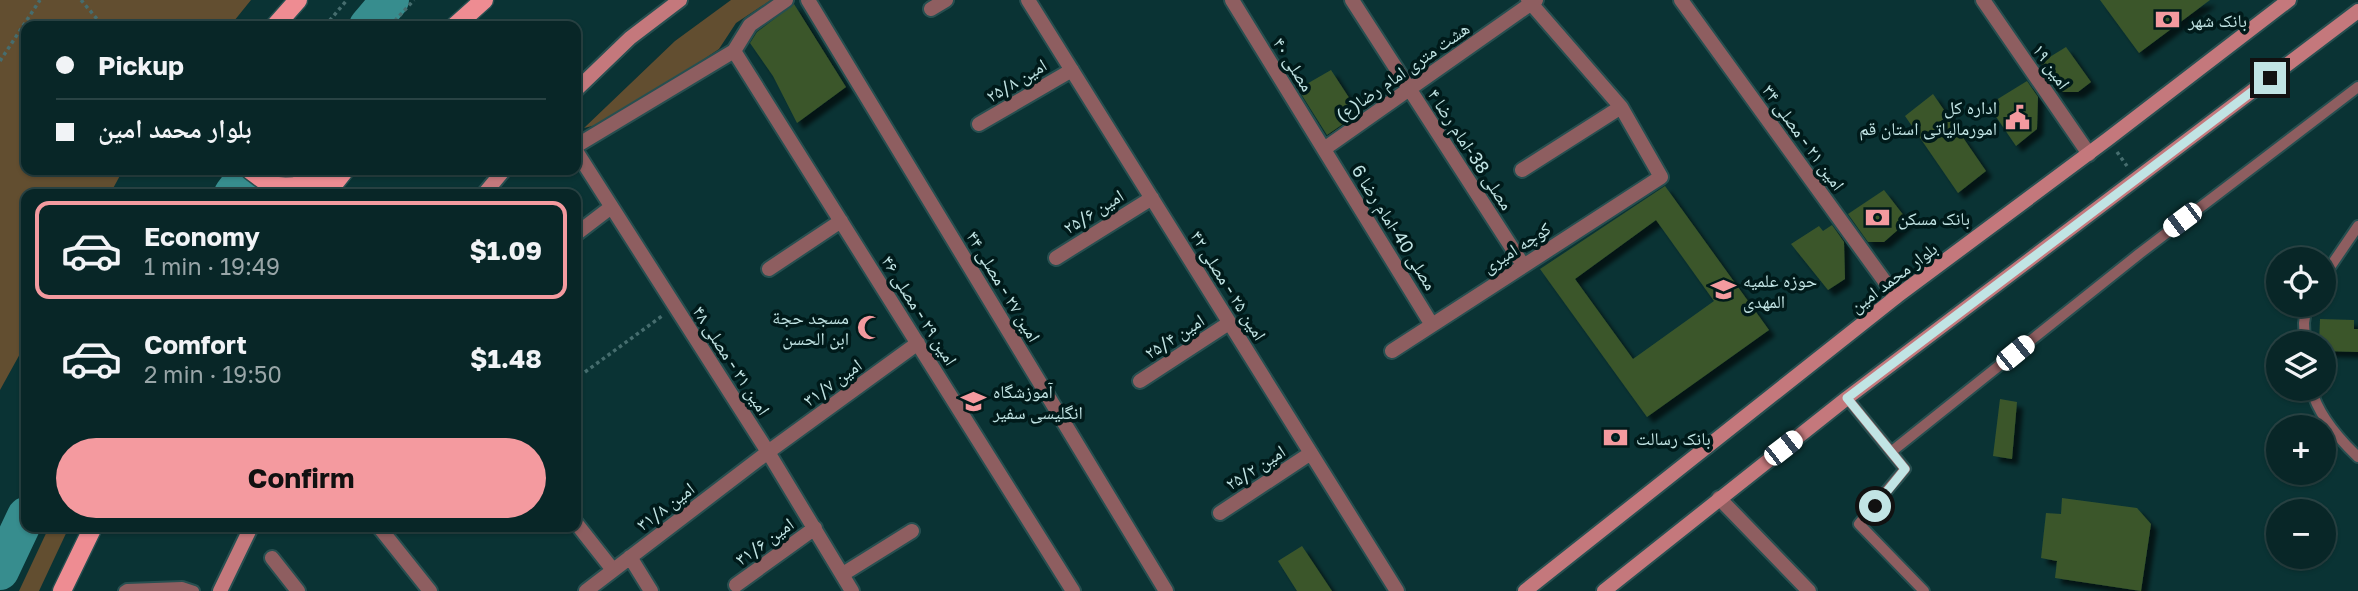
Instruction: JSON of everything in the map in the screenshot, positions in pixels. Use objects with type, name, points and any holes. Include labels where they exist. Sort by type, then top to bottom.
[{"type":"main road","points":[[279,21],[298,0]]},
{"type":"main road","points":[[461,21],[485,0]]},
{"type":"main road","points":[[581,85],[630,38],[680,0]]},
{"type":"main road","name":"بلوار محمد امین","points":[[1525,591],[1896,297],[2089,154],[2289,0]]},
{"type":"main road","points":[[1604,591],[1847,398],[2358,11]]},
{"type":"main road","points":[[256,175],[271,189],[308,184],[326,175]]},
{"type":"main road","points":[[330,189],[341,175]]},
{"type":"main road","points":[[488,189],[500,175]]},
{"type":"main road","points":[[62,591],[91,532]]},
{"type":"main road","points":[[220,591],[249,532]]},
{"type":"street","points":[[581,143],[734,51],[750,25],[786,0]]},
{"type":"street","name":"امین ۲۷ - مصلی ۴۴","points":[[808,0],[1167,591]]},
{"type":"street","points":[[931,9],[946,0]]},
{"type":"street","name":"امین ۲۵ - مصلی ۴۲","points":[[1028,0],[1397,591]]},
{"type":"street","name":"مصلی ۴۰","points":[[1232,0],[1324,149]]},
{"type":"street","name":"مصلی 38-امام رضا ۴","points":[[1352,0],[1524,265]]},
{"type":"street","name":"امین ۲۱ - مصلی ۳۴","points":[[1681,0],[1896,297]]},
{"type":"street","name":"امین ۱۹","points":[[1983,0],[2089,154]]},
{"type":"street","points":[[1522,170],[1621,107],[1532,1]]},
{"type":"street","name":"هشت متری امام رضا(ع)","points":[[1324,149],[1532,1]]},
{"type":"street","name":"امین ۲۹ - مصلی ۴۶","points":[[734,51],[1073,591]]},
{"type":"street","name":"امین ۲۵/۸","points":[[979,124],[1072,70]]},
{"type":"street","name":"کوچه امیری","points":[[1392,351],[1661,177],[1621,107]]},
{"type":"street","name":"مصلی 40-امام رضا 6","points":[[1324,149],[1432,324]]},
{"type":"street","name":"امین ۳۱ - مصلی ۴۸","points":[[581,159],[768,452],[852,591]]},
{"type":"street","name":"امین ۲۵/۶","points":[[1056,258],[1152,198]]},
{"type":"street","points":[[581,230],[610,208]]},
{"type":"street","points":[[769,270],[841,221]]},
{"type":"street","name":"امین ۲۵/۴","points":[[1140,381],[1229,323]]},
{"type":"street","name":"امین ۳۱/۷","points":[[768,452],[918,343]]},
{"type":"street","name":"امین ۳۱/۸","points":[[586,591],[768,452]]},
{"type":"street","name":"امین ۲۵/۲","points":[[1220,513],[1311,453]]},
{"type":"street","points":[[1719,498],[1809,591]]},
{"type":"street","name":"امین ۳۱/۶","points":[[736,585],[815,528]]},
{"type":"street","points":[[581,530],[612,570]]},
{"type":"street","points":[[843,575],[912,531]]},
{"type":"street","points":[[383,532],[430,591]]},
{"type":"street","points":[[630,557],[651,591]]},
{"type":"street","points":[[272,558],[298,591]]},
{"type":"lane","points":[[1891,452],[2138,254],[2358,87]]},
{"type":"lane","points":[[2336,258],[2358,226]]},
{"type":"lane","points":[[1847,398],[1905,469],[1859,524],[1924,591]]},
{"type":"lane","points":[[2315,401],[2332,428],[2358,457]]},
{"type":"lane","points":[[124,591],[182,587],[194,591]]},
{"type":"path","points":[[26,21],[40,0]]},
{"type":"path","points":[[81,0],[99,21]]},
{"type":"path","points":[[329,21],[347,0]]},
{"type":"path","points":[[395,21],[414,0]]},
{"type":"path","points":[[0,61],[21,29]]},
{"type":"path","points":[[2108,139],[2137,179]]},
{"type":"path","points":[[585,372],[675,307]]},
{"type":"shaded area","points":[[0,0],[251,0],[234,21],[21,21],[21,175],[120,175],[113,189],[21,189],[21,352],[0,390]]},
{"type":"shaded area","points":[[731,0],[771,0],[736,23],[719,49],[612,121],[584,128],[675,41]]},
{"type":"shaded area","points":[[47,532],[67,532],[39,591],[19,591]]},
{"type":"building","points":[[2100,0],[2210,0],[2139,53]]},
{"type":"building","points":[[794,4],[846,87],[797,123],[773,76],[750,43],[757,32]]},
{"type":"building","points":[[2066,47],[2091,82],[2078,92],[2058,92],[2040,63]]},
{"type":"building","points":[[1331,70],[1359,113],[1327,135],[1298,89]]},
{"type":"building","name":"اداره کل امورمالیاتی استان قم","points":[[2027,81],[2038,97],[2037,129],[2016,146],[1988,105]]},
{"type":"building","points":[[1933,94],[1986,171],[1958,193],[1905,116]]},
{"type":"building","name":"حوزه علمیه المهدی","points":[[1665,186],[1769,330],[1647,417],[1540,269]],"holes":[[[1656,220],[1714,301],[1633,359],[1575,279]]]},
{"type":"building","name":"بانک مسکن","points":[[1884,190],[1908,221],[1884,242],[1868,242],[1848,214]]},
{"type":"building","points":[[1832,225],[1844,242],[1845,279],[1828,290],[1791,244],[1819,226],[1823,231]]},
{"type":"building","points":[[2320,319],[2354,320],[2354,329],[2358,329],[2358,352],[2336,351],[2336,331],[2320,331]]},
{"type":"building","points":[[2000,399],[2017,402],[2012,459],[1993,456]]},
{"type":"building","points":[[2062,498],[2137,508],[2151,524],[2141,591],[2055,578],[2057,561],[2041,558],[2046,513],[2061,514]]},
{"type":"building","points":[[1302,546],[1332,591],[1297,591],[1278,561]]},
{"type":"waterway","points":[[372,21],[390,0]]},
{"type":"waterway","points":[[237,189],[247,175]]},
{"type":"waterway","points":[[0,571],[21,527]]},
{"type":"place","name":"بانک شهر","points":[[2168,20]]},
{"type":"place","name":"اداره کل امورمالیاتی استان قم","points":[[2017,117]]},
{"type":"place","name":"بانک مسکن","points":[[1878,218]]},
{"type":"place","name":"حوزه علمیه المهدی","points":[[1723,290]]},
{"type":"place","name":"مسجد حجة ابن الحسن","points":[[869,327]]},
{"type":"place","name":"آموزشگاه انگلیسی سفیر","points":[[973,401]]},
{"type":"place","name":"بانک رسالت","points":[[1616,438]]},
{"type":"route","points":[[1875,506],[1905,469],[1847,398],[2270,78]]}]
